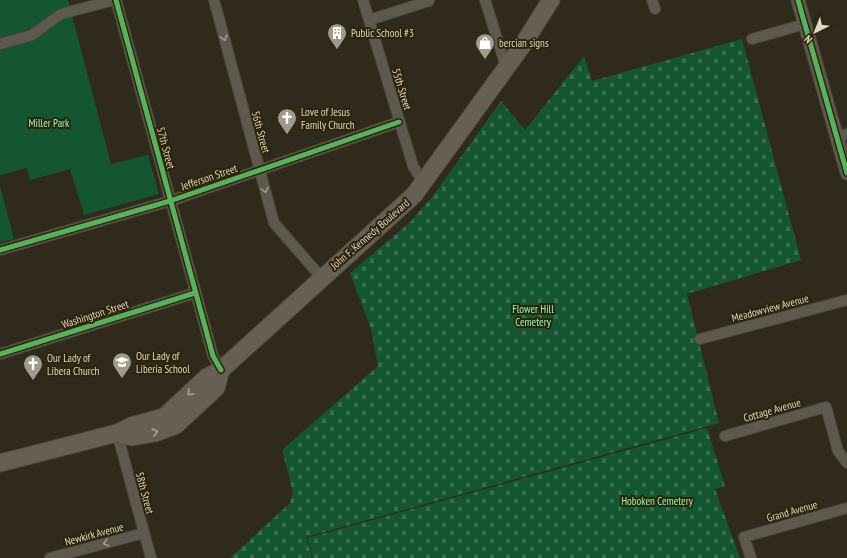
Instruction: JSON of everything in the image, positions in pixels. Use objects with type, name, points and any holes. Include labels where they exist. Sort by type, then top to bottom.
[{"type":"main road","name":"John F. Kennedy Boulevard","points":[[0,463],[117,433],[131,426],[164,417],[207,377],[221,370],[322,277],[404,206],[522,46],[551,0]]},
{"type":"street","points":[[0,44],[32,34],[61,14],[115,0]]},
{"type":"street","name":"57th Street","points":[[115,0],[213,356],[221,370]]},
{"type":"street","name":"56th Street","points":[[214,0],[274,223],[322,277]]},
{"type":"street","name":"55th Street","points":[[363,0],[399,122],[414,166],[423,182]]},
{"type":"street","points":[[485,0],[506,67]]},
{"type":"street","points":[[798,0],[842,135],[847,173]]},
{"type":"street","points":[[369,20],[429,1]]},
{"type":"street","points":[[752,39],[805,24]]},
{"type":"street","name":"Jefferson Street","points":[[0,250],[170,201],[399,122]]},
{"type":"street","name":"Washington Street","points":[[0,354],[195,293]]},
{"type":"street","name":"Meadowview Avenue","points":[[700,339],[847,300]]},
{"type":"street","name":"Cottage Avenue","points":[[725,436],[826,406],[838,451],[847,463]]},
{"type":"street","name":"58th Street","points":[[117,433],[151,558]]},
{"type":"street","name":"Grand Avenue","points":[[751,558],[744,537],[847,508]]},
{"type":"street","name":"Newkirk Avenue","points":[[50,558],[144,533]]},
{"type":"green space","name":"Miller Park","points":[[0,0],[68,0],[111,164],[148,155],[159,194],[84,215],[70,169],[30,180],[27,168],[0,175]]},
{"type":"green space","name":"Flower Hill Cemetery","points":[[742,39],[801,260],[687,294],[719,423],[306,537],[312,558],[230,558],[290,503],[293,492],[282,450],[378,366],[371,329],[350,273],[409,223],[433,196],[501,101],[525,130],[584,56],[592,81]]},
{"type":"green space","points":[[0,186],[14,239],[0,242]]},
{"type":"green space","name":"Hoboken Cemetery","points":[[707,428],[725,486],[715,489],[740,558],[313,558],[307,538]]},
{"type":"cycle path","points":[[116,0],[213,356],[221,370]]},
{"type":"cycle path","points":[[798,0],[847,173]]},
{"type":"cycle path","points":[[0,250],[170,201],[399,122]]},
{"type":"cycle path","points":[[0,354],[195,293]]},
{"type":"place","name":"Public School #3","points":[[337,50]]},
{"type":"place","name":"bercian signs","points":[[485,60]]},
{"type":"place","name":"Love of Jesus Family Church","points":[[287,135]]},
{"type":"place","name":"Our Lady of Liberia School","points":[[122,379]]},
{"type":"place","name":"Our Lady of Libera Church","points":[[33,381]]}]
